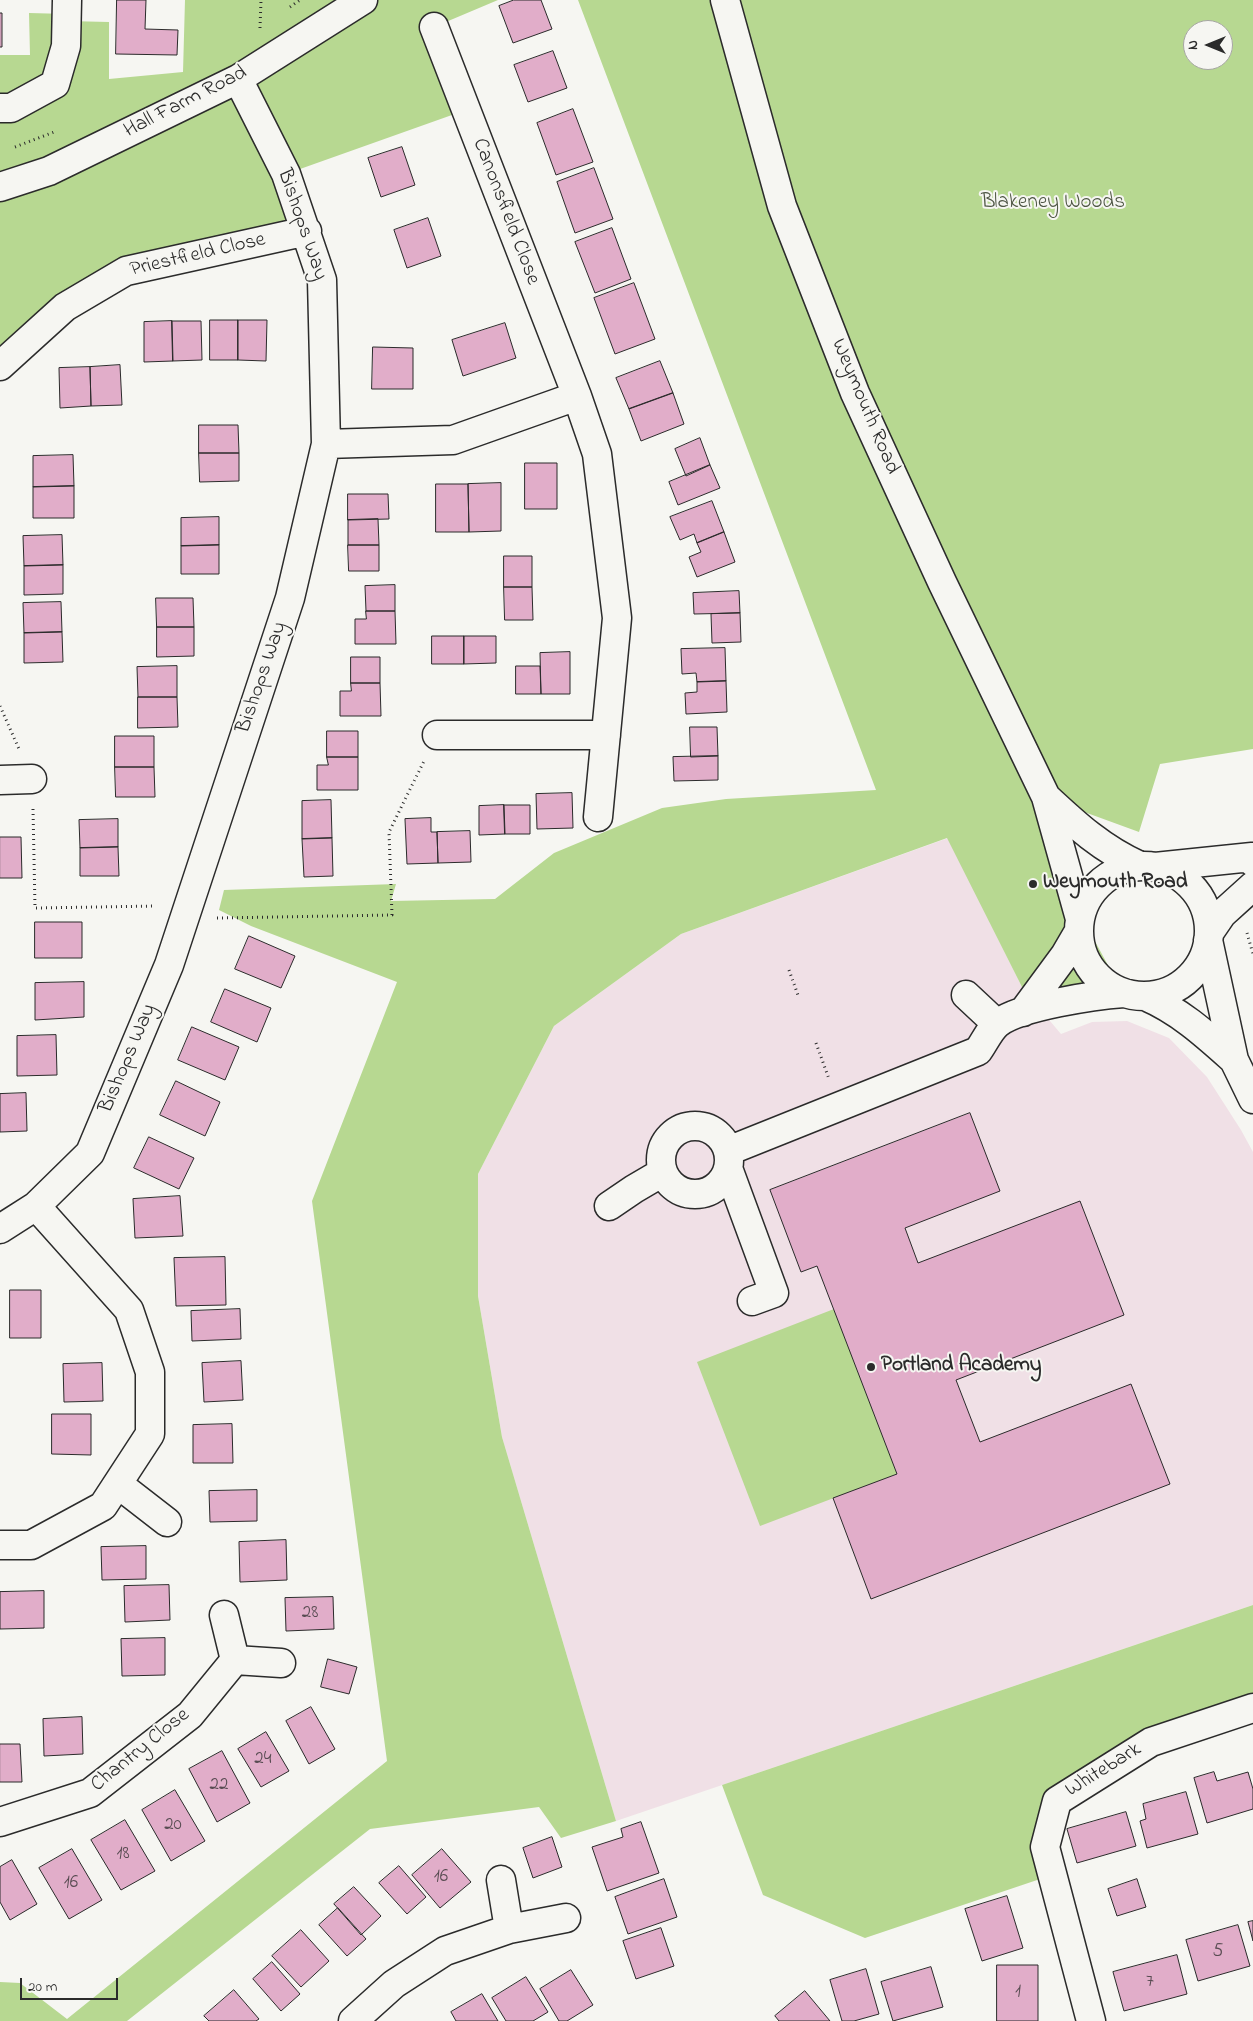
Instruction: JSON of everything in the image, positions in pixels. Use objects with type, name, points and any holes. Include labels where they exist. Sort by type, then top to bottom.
[{"type":"street","points":[[0,108],[11,108],[54,84],[66,46],[67,0]]},
{"type":"street","name":"Hall Farm Road","points":[[0,187],[49,171],[238,79],[363,0]]},
{"type":"street","name":"Weymouth Road","points":[[726,0],[782,206],[855,393],[942,582],[1046,798],[1079,925]]},
{"type":"street","name":"Canonsfield Close","points":[[434,27],[578,396],[597,454],[617,618],[598,817]]},
{"type":"street","name":"Bishops Way","points":[[0,1229],[36,1206],[90,1153],[169,965],[290,598],[326,444],[322,280],[307,231],[286,174],[238,79]]},
{"type":"street","name":"Priestfield Close","points":[[0,366],[65,307],[126,272],[307,231]]},
{"type":"street","points":[[326,444],[453,440],[578,396]]},
{"type":"street","points":[[437,735],[606,734]]},
{"type":"street","points":[[0,780],[32,779]]},
{"type":"street","name":"Weymouth Road","points":[[1046,798],[1099,844],[1119,856],[1147,866]]},
{"type":"street","points":[[1023,1012],[1065,954],[1079,925],[1088,899],[1101,882],[1119,871],[1147,866],[1252,857],[1253,862]]},
{"type":"street","points":[[1147,866],[1172,872],[1187,882],[1200,897],[1207,915],[1209,937],[1234,1060],[1253,1099]]},
{"type":"street","points":[[728,1160],[978,1051],[997,1024],[1023,1012],[1101,994],[1163,994],[1179,986],[1193,974],[1203,958],[1209,937],[1222,914],[1253,886]]},
{"type":"street","points":[[1079,925],[1081,947],[1087,962],[1097,976],[1109,986],[1162,1004],[1186,1019],[1234,1060]]},
{"type":"street","points":[[966,995],[997,1024]]},
{"type":"street","points":[[728,1160],[723,1178],[715,1187],[705,1192],[694,1194],[684,1192],[668,1181],[663,1172],[662,1152],[672,1136],[686,1128],[701,1127],[709,1129],[723,1142],[774,1293],[752,1301]]},
{"type":"street","points":[[609,1206],[634,1188],[663,1172]]},
{"type":"street","points":[[0,1546],[31,1545],[103,1506],[150,1434],[150,1372],[128,1310],[36,1206]]},
{"type":"street","points":[[118,1484],[167,1522]]},
{"type":"street","points":[[224,1616],[235,1660],[281,1662]]},
{"type":"street","name":"Chantry Close","points":[[0,1822],[90,1793],[190,1715],[235,1660]]},
{"type":"street","name":"Whitebark","points":[[1091,2021],[1045,1847],[1057,1801],[1151,1742],[1253,1708]]},
{"type":"street","points":[[501,1880],[509,1929]]},
{"type":"street","points":[[352,2021],[394,1984],[445,1951],[509,1929],[566,1918]]},
{"type":"path","points":[[260,28],[261,0]]},
{"type":"path","points":[[0,706],[32,779],[35,908],[392,915],[389,832],[437,735]]},
{"type":"path","points":[[789,970],[799,998]]},
{"type":"path","points":[[816,1043],[831,1084]]},
{"type":"shaded area","name":"Portland Academy","points":[[948,838],[1023,989],[1061,1034],[1092,1022],[1127,1021],[1169,1038],[1207,1077],[1253,1152],[1253,1605],[616,1821],[502,1437],[478,1296],[478,1174],[554,1026],[681,934]]},
{"type":"green space","points":[[185,0],[498,0],[434,27],[466,110],[286,174],[307,231],[126,271],[0,366],[0,55],[30,55],[29,13],[67,14],[67,21],[109,22],[109,79],[183,72]]},
{"type":"green space","name":"Blakeney Woods","points":[[578,0],[1253,0],[1253,749],[1160,764],[1139,832],[1046,798],[1091,934],[1110,969],[1049,1017],[1023,989],[947,838],[681,934],[554,1026],[478,1174],[478,1296],[502,1437],[616,1821],[561,1838],[539,1807],[370,1829],[127,2021],[0,2021],[0,1982],[20,1983],[67,2019],[387,1761],[312,1201],[397,982],[251,926],[219,910],[224,890],[396,884],[391,901],[495,899],[554,853],[662,808],[726,799],[876,790]]},
{"type":"green space","points":[[834,1309],[897,1474],[760,1526],[697,1362]]},
{"type":"green space","points":[[1253,1605],[1253,1708],[1057,1801],[1052,1875],[865,1938],[763,1895],[722,1785]]},
{"type":"building","points":[[117,0],[146,0],[145,29],[178,30],[177,55],[116,54]]},
{"type":"building","points":[[514,0],[541,0],[552,29],[513,43],[499,6]]},
{"type":"building","points":[[0,13],[2,13],[2,47],[0,47]]},
{"type":"building","points":[[553,51],[567,88],[528,102],[514,65]]},
{"type":"building","points":[[573,109],[593,162],[556,175],[537,123]]},
{"type":"building","points":[[402,147],[415,185],[381,197],[368,158]]},
{"type":"building","points":[[594,168],[613,219],[575,233],[557,182]]},
{"type":"building","points":[[428,218],[441,256],[407,268],[394,230]]},
{"type":"building","points":[[612,228],[631,279],[595,293],[575,242]]},
{"type":"building","points":[[634,283],[655,339],[615,354],[594,298]]},
{"type":"building","points":[[210,320],[238,320],[238,360],[210,360]]},
{"type":"building","points":[[238,320],[267,320],[266,361],[238,360]]},
{"type":"building","points":[[172,321],[201,321],[202,360],[173,361]]},
{"type":"building","points":[[172,321],[173,361],[144,362],[144,322]]},
{"type":"building","points":[[505,323],[516,358],[463,376],[452,340]]},
{"type":"building","points":[[373,347],[413,348],[413,389],[372,389]]},
{"type":"building","points":[[660,361],[673,393],[629,409],[616,378]]},
{"type":"building","points":[[120,365],[122,405],[91,406],[90,367]]},
{"type":"building","points":[[90,367],[91,406],[60,408],[59,368]]},
{"type":"building","points":[[673,393],[684,424],[641,441],[629,409]]},
{"type":"building","points":[[199,425],[238,425],[239,453],[199,453]]},
{"type":"building","points":[[700,438],[710,465],[686,476],[675,449]]},
{"type":"building","points":[[199,453],[239,453],[239,481],[200,482]]},
{"type":"building","points":[[73,455],[74,486],[33,487],[33,456]]},
{"type":"building","points":[[525,463],[557,463],[557,509],[525,509]]},
{"type":"building","points":[[710,465],[720,488],[678,505],[669,482]]},
{"type":"building","points":[[501,483],[501,531],[469,532],[468,484]]},
{"type":"building","points":[[436,484],[468,484],[469,532],[436,532]]},
{"type":"building","points":[[74,486],[74,518],[33,518],[33,487]]},
{"type":"building","points":[[348,494],[388,494],[389,519],[348,520]]},
{"type":"building","points":[[712,501],[724,532],[697,543],[694,534],[680,540],[670,517]]},
{"type":"building","points":[[219,517],[219,545],[181,546],[181,518]]},
{"type":"building","points":[[378,519],[379,545],[348,545],[348,520]]},
{"type":"building","points":[[724,532],[735,562],[697,577],[689,557],[701,552],[697,543]]},
{"type":"building","points":[[62,535],[63,565],[24,566],[23,536]]},
{"type":"building","points":[[219,545],[219,574],[181,574],[181,546]]},
{"type":"building","points":[[348,545],[379,545],[379,571],[349,571]]},
{"type":"building","points":[[504,556],[532,556],[532,587],[504,587]]},
{"type":"building","points":[[63,565],[63,594],[24,595],[24,566]]},
{"type":"building","points":[[395,585],[395,611],[366,611],[365,586]]},
{"type":"building","points":[[504,587],[532,587],[533,620],[505,620]]},
{"type":"building","points":[[739,591],[740,613],[694,614],[693,593]]},
{"type":"building","points":[[156,598],[193,598],[194,627],[157,627]]},
{"type":"building","points":[[61,602],[62,632],[24,633],[23,603]]},
{"type":"building","points":[[366,611],[395,611],[396,644],[355,644],[355,619],[366,619]]},
{"type":"building","points":[[740,613],[741,642],[712,643],[711,614]]},
{"type":"building","points":[[157,627],[194,627],[194,656],[157,657]]},
{"type":"building","points":[[62,632],[63,662],[24,663],[24,633]]},
{"type":"building","points":[[432,636],[464,636],[464,664],[432,664]]},
{"type":"building","points":[[464,636],[496,636],[496,663],[464,664]]},
{"type":"building","points":[[725,648],[726,681],[697,682],[696,673],[682,674],[681,649]]},
{"type":"building","points":[[570,652],[570,694],[541,694],[540,653]]},
{"type":"building","points":[[351,657],[380,657],[380,683],[351,683]]},
{"type":"building","points":[[177,666],[177,697],[138,697],[137,667]]},
{"type":"building","points":[[516,666],[540,666],[541,694],[516,694]]},
{"type":"building","points":[[726,681],[727,712],[686,714],[685,693],[697,692],[697,682]]},
{"type":"building","points":[[351,683],[380,683],[381,716],[340,716],[340,691],[351,691]]},
{"type":"building","points":[[138,697],[177,697],[178,727],[138,728]]},
{"type":"building","points":[[690,727],[717,727],[718,756],[691,757]]},
{"type":"building","points":[[327,731],[358,731],[358,757],[327,757]]},
{"type":"building","points":[[115,736],[154,736],[154,767],[115,767]]},
{"type":"building","points":[[718,756],[718,780],[674,781],[673,757]]},
{"type":"building","points":[[327,757],[358,757],[358,790],[317,790],[317,765],[328,765]]},
{"type":"building","points":[[115,767],[154,767],[155,797],[116,797]]},
{"type":"building","points":[[572,793],[573,828],[537,829],[536,794]]},
{"type":"building","points":[[331,800],[332,838],[302,839],[302,801]]},
{"type":"building","points":[[504,805],[530,805],[530,834],[505,834]]},
{"type":"building","points":[[504,805],[505,834],[479,835],[479,806]]},
{"type":"building","points":[[431,818],[431,832],[437,832],[438,863],[407,864],[405,819]]},
{"type":"building","points":[[118,819],[118,847],[80,848],[79,820]]},
{"type":"building","points":[[470,831],[471,862],[438,863],[437,832]]},
{"type":"building","points":[[0,837],[21,837],[22,878],[0,878]]},
{"type":"building","points":[[332,838],[333,876],[304,877],[302,839]]},
{"type":"building","points":[[118,847],[119,876],[80,876],[80,848]]},
{"type":"building","points":[[35,922],[82,922],[82,958],[35,958]]},
{"type":"building","points":[[249,936],[295,956],[281,988],[235,969]]},
{"type":"building","points":[[84,982],[84,1017],[35,1020],[35,983]]},
{"type":"building","points":[[225,989],[271,1008],[257,1042],[211,1022]]},
{"type":"building","points":[[192,1027],[239,1047],[225,1080],[178,1060]]},
{"type":"building","points":[[56,1035],[57,1075],[17,1076],[17,1036]]},
{"type":"building","points":[[176,1081],[220,1102],[205,1136],[160,1115]]},
{"type":"building","points":[[26,1093],[27,1131],[0,1132],[0,1094]]},
{"type":"building","points":[[970,1113],[1000,1191],[905,1228],[918,1263],[1080,1201],[1124,1315],[956,1380],[980,1442],[1131,1384],[1170,1484],[871,1599],[833,1498],[897,1474],[817,1266],[801,1272],[770,1190]]},
{"type":"building","points":[[149,1137],[194,1158],[179,1189],[134,1168]]},
{"type":"building","points":[[180,1196],[183,1236],[135,1238],[133,1199]]},
{"type":"building","points":[[225,1257],[226,1305],[176,1306],[174,1258]]},
{"type":"building","points":[[10,1290],[41,1290],[41,1338],[10,1338]]},
{"type":"building","points":[[240,1309],[241,1339],[192,1341],[191,1311]]},
{"type":"building","points":[[241,1361],[243,1400],[204,1402],[202,1363]]},
{"type":"building","points":[[102,1363],[103,1401],[64,1402],[63,1364]]},
{"type":"building","points":[[52,1414],[91,1414],[91,1455],[52,1454]]},
{"type":"building","points":[[232,1424],[233,1463],[193,1463],[193,1425]]},
{"type":"building","points":[[257,1490],[257,1521],[210,1522],[209,1491]]},
{"type":"building","points":[[286,1540],[287,1580],[240,1582],[239,1542]]},
{"type":"building","points":[[146,1546],[146,1579],[102,1580],[101,1547]]},
{"type":"building","points":[[169,1585],[170,1620],[125,1622],[124,1586]]},
{"type":"building","points":[[44,1591],[44,1628],[0,1629],[0,1592]]},
{"type":"building","points":[[333,1597],[334,1629],[286,1631],[285,1598]]},
{"type":"building","points":[[165,1638],[165,1675],[122,1676],[121,1639]]},
{"type":"building","points":[[328,1659],[357,1667],[349,1694],[321,1687]]},
{"type":"building","points":[[311,1707],[335,1749],[309,1764],[286,1721]]},
{"type":"building","points":[[82,1717],[83,1754],[44,1756],[43,1719]]},
{"type":"building","points":[[266,1732],[289,1771],[261,1787],[238,1749]]},
{"type":"building","points":[[0,1744],[20,1744],[22,1782],[0,1782]]},
{"type":"building","points":[[222,1751],[250,1803],[217,1822],[189,1769]]},
{"type":"building","points":[[1214,1772],[1217,1781],[1248,1772],[1253,1789],[1253,1809],[1207,1823],[1194,1778]]},
{"type":"building","points":[[175,1790],[205,1841],[171,1861],[142,1810]]},
{"type":"building","points":[[1186,1792],[1198,1834],[1147,1848],[1140,1821],[1146,1819],[1143,1804]]},
{"type":"building","points":[[1126,1812],[1136,1846],[1077,1863],[1067,1829]]},
{"type":"building","points":[[125,1820],[155,1871],[121,1890],[91,1840]]},
{"type":"building","points":[[641,1822],[659,1873],[607,1891],[592,1847],[623,1837],[621,1829]]},
{"type":"building","points":[[552,1837],[562,1867],[533,1878],[523,1848]]},
{"type":"building","points":[[72,1849],[102,1900],[69,1919],[39,1868]]},
{"type":"building","points":[[442,1849],[471,1882],[440,1908],[412,1875]]},
{"type":"building","points":[[12,1860],[37,1904],[10,1920],[0,1902],[0,1867]]},
{"type":"building","points":[[399,1866],[426,1897],[407,1914],[379,1883]]},
{"type":"building","points":[[664,1879],[677,1917],[628,1934],[615,1897]]},
{"type":"building","points":[[1137,1879],[1146,1907],[1117,1916],[1108,1889]]},
{"type":"building","points":[[354,1887],[381,1916],[361,1935],[334,1904]]},
{"type":"building","points":[[1007,1896],[1023,1948],[982,1961],[965,1909]]},
{"type":"building","points":[[338,1908],[366,1939],[347,1956],[319,1925]]},
{"type":"building","points":[[1253,1921],[1253,1941],[1248,1922]]},
{"type":"building","points":[[1238,1925],[1250,1966],[1198,1981],[1186,1940]]},
{"type":"building","points":[[661,1928],[674,1966],[636,1979],[623,1941]]},
{"type":"building","points":[[301,1930],[329,1961],[301,1987],[272,1956]]},
{"type":"building","points":[[1177,1955],[1187,1994],[1124,2011],[1113,1972]]},
{"type":"building","points":[[272,1962],[300,1994],[281,2011],[253,1979]]},
{"type":"building","points":[[997,1965],[1038,1965],[1038,2021],[997,2021]]},
{"type":"building","points":[[931,1967],[943,2007],[893,2021],[881,1982]]},
{"type":"building","points":[[866,1969],[879,2014],[854,2021],[842,2021],[830,1980]]},
{"type":"building","points":[[571,1970],[593,2005],[567,2021],[559,2021],[540,1989]]},
{"type":"building","points":[[526,1977],[548,2012],[533,2021],[506,2021],[492,1998]]},
{"type":"building","points":[[234,1990],[259,2019],[256,2021],[209,2021],[204,2016]]},
{"type":"building","points":[[805,1991],[830,2021],[779,2021],[775,2016]]},
{"type":"building","points":[[482,1994],[498,2021],[456,2021],[451,2012]]},
{"type":"place","name":"Weymouth Road","points":[[1033,884]]},
{"type":"place","name":"Portland Academy","points":[[871,1367]]}]
